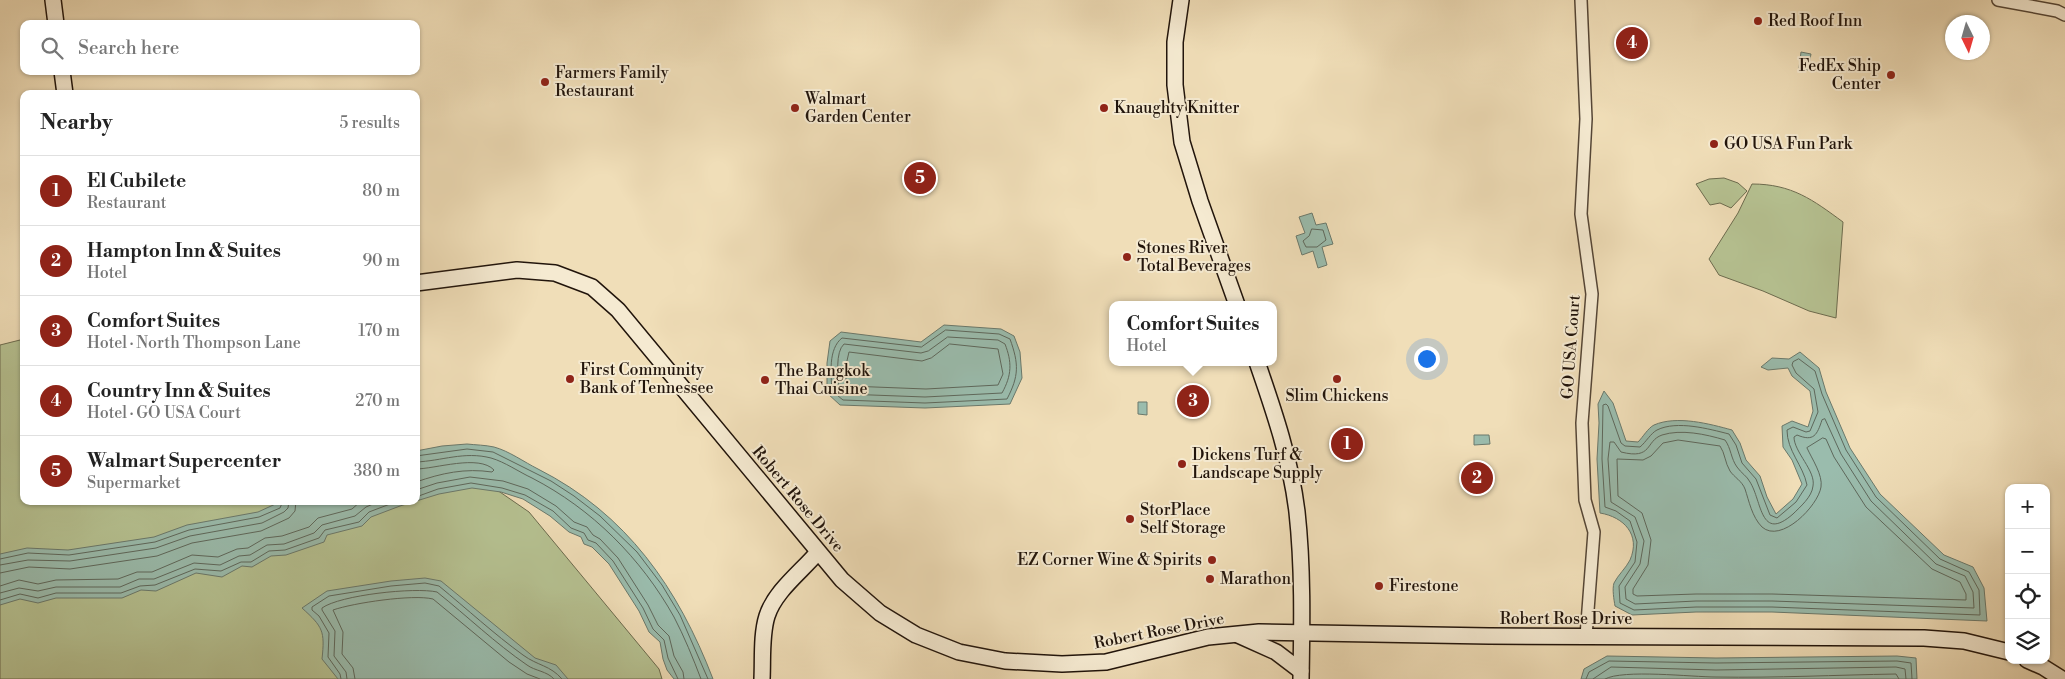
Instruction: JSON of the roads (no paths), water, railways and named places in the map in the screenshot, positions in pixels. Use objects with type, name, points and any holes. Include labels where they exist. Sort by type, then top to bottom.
[{"type":"street","points":[[53,0],[56,20]]},
{"type":"street","points":[[1181,0],[1175,42],[1175,85],[1182,142],[1235,301]]},
{"type":"street","name":"GO USA Court","points":[[1581,0],[1586,119],[1581,214],[1592,294],[1582,423],[1585,500],[1594,532],[1586,636]]},
{"type":"street","points":[[1998,0],[2057,11],[2065,15]]},
{"type":"street","points":[[63,75],[64,90]]},
{"type":"street","name":"Robert Rose Drive","points":[[420,282],[517,270],[555,273],[592,286],[618,310],[842,580],[880,613],[916,635],[960,652],[1014,662],[1062,664],[1106,662],[1208,637],[1259,632],[1924,638],[1964,641],[2005,651]]},
{"type":"street","points":[[1258,366],[1275,413],[1288,464],[1297,511],[1302,632],[1301,675]]},
{"type":"street","points":[[762,679],[767,617],[772,604],[784,588],[818,552]]},
{"type":"street","points":[[1237,634],[1276,652],[1301,675]]},
{"type":"street","points":[[2036,664],[2062,679]]},
{"type":"water","points":[[1801,52],[1811,54],[1808,70],[1799,68]]},
{"type":"water","points":[[1312,213],[1316,225],[1326,223],[1333,244],[1322,247],[1327,265],[1318,268],[1313,251],[1302,255],[1296,236],[1305,233],[1299,217]]},
{"type":"water","points":[[944,325],[1001,329],[1014,336],[1020,352],[1022,378],[1010,404],[925,408],[840,405],[827,393],[827,363],[830,341],[841,332],[921,342]]},
{"type":"water","points":[[1800,352],[1819,368],[1826,392],[1850,448],[1880,494],[1944,555],[1973,567],[1984,588],[1987,621],[1772,612],[1696,612],[1632,615],[1615,606],[1614,583],[1630,560],[1633,543],[1632,535],[1623,523],[1609,515],[1600,513],[1597,459],[1598,404],[1604,391],[1613,403],[1626,441],[1638,442],[1654,425],[1663,422],[1693,422],[1732,430],[1740,443],[1746,460],[1760,476],[1767,497],[1776,514],[1793,499],[1802,484],[1792,460],[1783,447],[1782,426],[1792,421],[1808,427],[1813,411],[1810,391],[1792,376],[1788,368],[1768,370],[1761,367],[1772,358],[1789,359]]},
{"type":"water","points":[[1138,402],[1147,402],[1147,415],[1138,414]]},
{"type":"water","points":[[1474,435],[1489,435],[1490,444],[1474,445]]},
{"type":"water","points":[[484,445],[505,451],[570,487],[598,508],[623,531],[666,584],[699,646],[713,679],[674,679],[667,670],[660,642],[649,632],[639,611],[609,564],[592,547],[584,544],[581,537],[569,532],[550,516],[523,499],[501,492],[472,488],[420,500],[420,450],[442,446]]},
{"type":"water","points":[[273,505],[403,505],[371,517],[362,526],[327,535],[324,542],[286,555],[271,556],[252,567],[242,566],[222,577],[196,573],[156,591],[141,590],[122,598],[56,598],[38,603],[20,599],[0,605],[0,554],[27,548],[68,550],[154,537],[187,525],[258,512]]},
{"type":"water","points":[[425,578],[441,581],[535,658],[556,665],[568,679],[338,679],[322,659],[323,636],[321,630],[302,608],[327,591]]},
{"type":"water","points":[[1607,656],[1716,658],[1897,656],[1916,658],[1917,679],[1581,679],[1584,669]]},
{"type":"place","name":"Red Roof Inn","points":[[1758,21]]},
{"type":"place","name":"Country Inn & Suites","points":[[1632,43]]},
{"type":"place","name":"FedEx Ship Center","points":[[1891,75]]},
{"type":"place","name":"Farmers Family Restaurant","points":[[545,82]]},
{"type":"place","name":"Walmart Garden Center","points":[[795,108]]},
{"type":"place","name":"Knaughty Knitter","points":[[1104,108]]},
{"type":"place","name":"GO USA Fun Park","points":[[1714,144]]},
{"type":"place","name":"Walmart Supercenter","points":[[920,178]]},
{"type":"place","name":"Stones River Total Beverages","points":[[1127,257]]},
{"type":"place","name":"First Community Bank of Tennessee","points":[[570,379]]},
{"type":"place","name":"Slim Chickens","points":[[1337,379]]},
{"type":"place","name":"The Bangkok Thai Cuisine","points":[[765,380]]},
{"type":"place","name":"Comfort Suites","points":[[1193,401]]},
{"type":"place","name":"El Cubilete","points":[[1347,444]]},
{"type":"place","name":"Dickens Turf & Landscape Supply","points":[[1182,464]]},
{"type":"place","name":"Hampton Inn & Suites","points":[[1477,478]]},
{"type":"place","name":"StorPlace Self Storage","points":[[1130,519]]},
{"type":"place","name":"EZ Corner Wine & Spirits","points":[[1212,560]]},
{"type":"place","name":"Marathon","points":[[1210,579]]},
{"type":"place","name":"Firestone","points":[[1379,586]]}]
